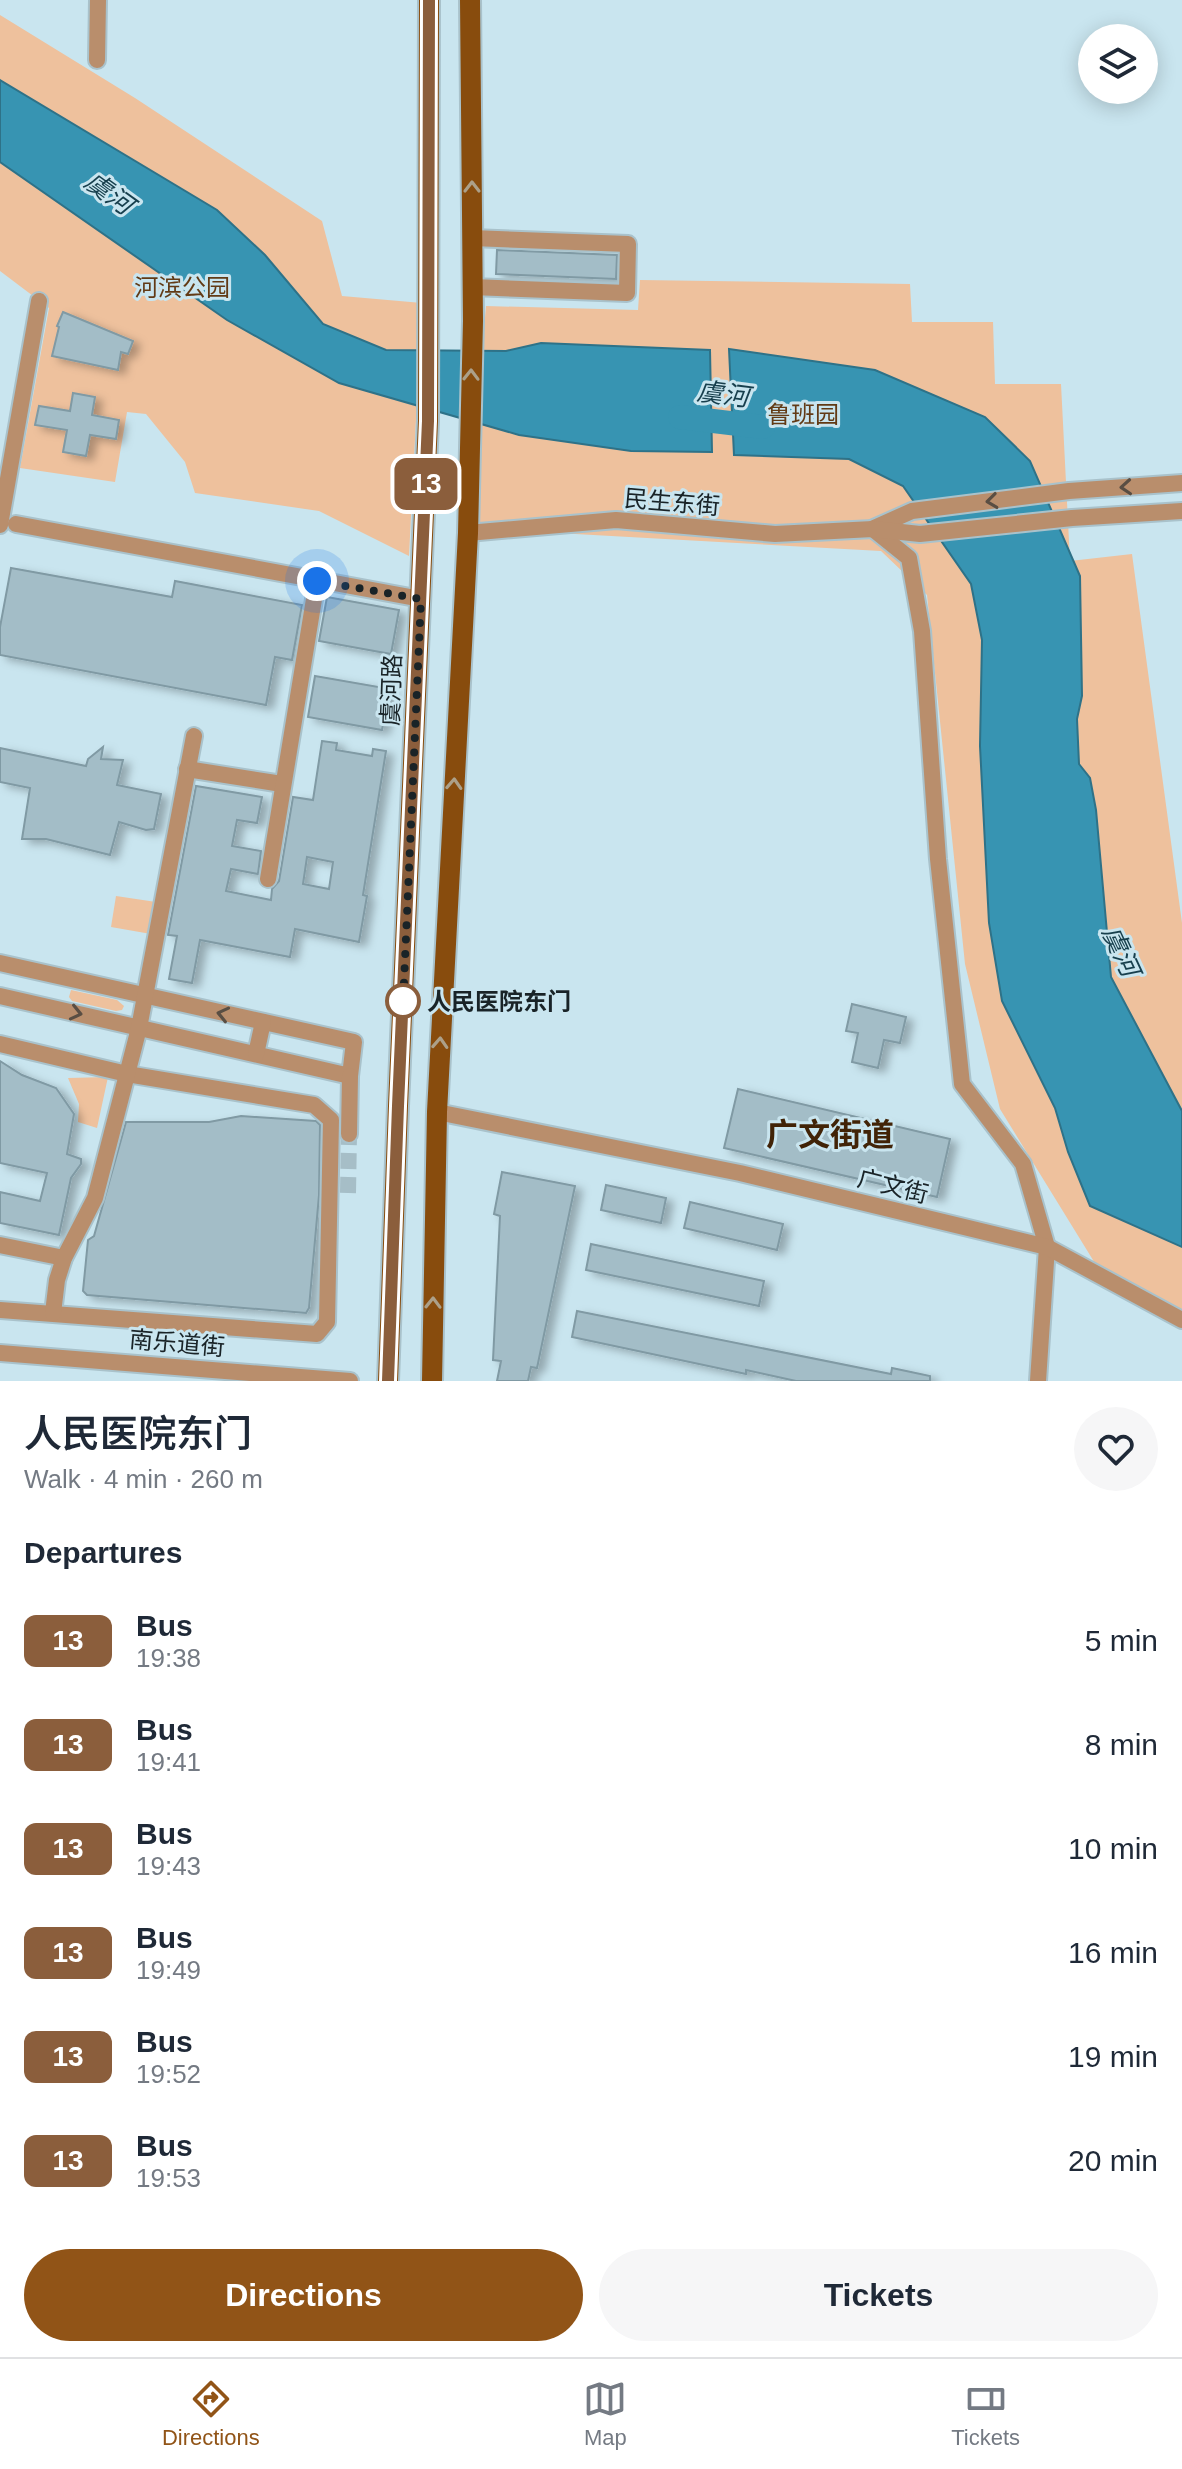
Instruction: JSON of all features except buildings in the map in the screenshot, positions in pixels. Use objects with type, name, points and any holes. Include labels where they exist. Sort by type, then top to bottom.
[{"type":"main road","name":"虞河路","points":[[388,1381],[428,421],[429,0]]},
{"type":"main road","points":[[432,1381],[437,1112],[468,533],[473,321],[470,0]]},
{"type":"street","points":[[97,60],[98,0]]},
{"type":"street","points":[[472,238],[628,244],[627,293],[472,287]]},
{"type":"street","points":[[39,301],[8,441],[8,524],[421,599]]},
{"type":"street","name":"民生东街","points":[[873,529],[912,511],[1069,491],[1182,483]]},
{"type":"street","name":"民生东街","points":[[468,533],[616,520],[775,534],[873,529],[920,534],[1072,518],[1182,511]]},
{"type":"street","points":[[873,529],[909,558],[922,631],[938,859],[962,1084],[1023,1164],[1047,1247],[1038,1381]]},
{"type":"street","points":[[268,879],[317,581]]},
{"type":"street","points":[[53,1313],[57,1280],[64,1258],[95,1198],[139,1028],[194,736]]},
{"type":"street","points":[[187,769],[282,784]]},
{"type":"street","points":[[0,963],[354,1042],[349,1134]]},
{"type":"street","points":[[0,996],[350,1076]]},
{"type":"street","points":[[256,1054],[263,1022]]},
{"type":"street","points":[[0,1044],[127,1074],[314,1105],[331,1120],[327,1322],[317,1334],[0,1310]]},
{"type":"street","name":"广文街","points":[[437,1112],[740,1173],[1047,1247],[1182,1320]]},
{"type":"street","points":[[0,1245],[64,1258]]},
{"type":"street","name":"南乐道街","points":[[0,1353],[350,1381]]},
{"type":"green space","name":"河滨公园","points":[[0,15],[135,98],[322,221],[342,296],[422,303],[409,556],[319,511],[195,493],[185,462],[146,414],[127,412],[115,482],[20,468],[49,308],[0,271]]},
{"type":"green space","name":"鲁班园","points":[[640,280],[910,284],[912,322],[993,322],[995,384],[1061,384],[1070,561],[1132,554],[1182,923],[1182,1314],[1101,1273],[1000,1109],[965,964],[927,595],[881,551],[467,528],[486,306],[638,310]]},
{"type":"green space","points":[[116,896],[156,902],[151,934],[111,927]]},
{"type":"green space","points":[[71,990],[117,1000],[124,1006],[116,1011],[72,1001],[69,997]]},
{"type":"green space","points":[[108,1077],[97,1128],[78,1122],[79,1104],[68,1078]]},
{"type":"water","points":[[0,80],[217,210],[265,255],[323,324],[386,350],[506,351],[541,343],[710,350],[712,452],[631,451],[519,435],[339,383],[227,320],[0,162]]},
{"type":"water","points":[[729,349],[875,370],[985,417],[1030,461],[1080,576],[1082,696],[1077,719],[1079,764],[1090,778],[1096,810],[1111,977],[1182,1111],[1182,1247],[1090,1206],[1068,1152],[1055,1108],[1002,1001],[989,923],[980,746],[982,640],[971,584],[903,486],[849,459],[734,455]]},
{"type":"waterway","name":"虞河","points":[[680,417],[763,427]]},
{"type":"tunnel","points":[[348,1193],[349,1134]]},
{"type":"bus line","name":"13","points":[[388,1381],[428,421],[429,0]]},
{"type":"place","name":"人民医院东门","points":[[403,1001]]},
{"type":"district","name":"广文街道","points":[[830,1135]]},
{"type":"route","points":[[317,581],[421,599],[403,1005],[403,1001]]}]
